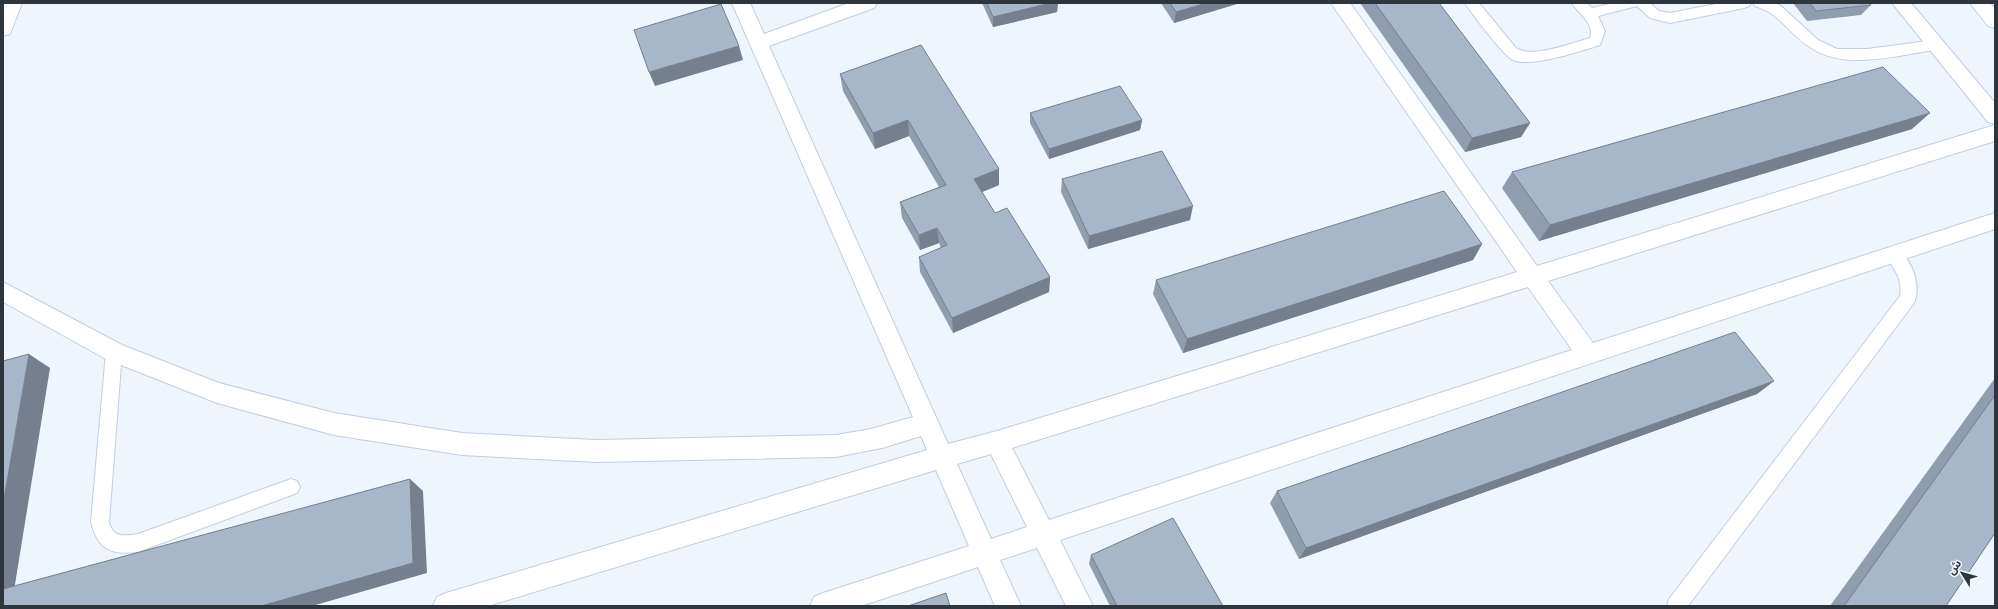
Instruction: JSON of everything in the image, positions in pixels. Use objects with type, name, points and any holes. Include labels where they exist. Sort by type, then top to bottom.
[{"type":"street","points":[[3,29],[13,3]]},
{"type":"street","points":[[741,3],[926,423],[942,456],[983,554],[1008,606]]},
{"type":"street","points":[[758,43],[868,3]]},
{"type":"street","points":[[1340,3],[1588,355]]},
{"type":"street","points":[[1901,3],[1995,117]]},
{"type":"street","points":[[1979,3],[1995,21]]},
{"type":"street","points":[[446,606],[942,456],[997,442],[1532,275],[1995,133]]},
{"type":"street","points":[[823,606],[1995,220]]},
{"type":"street","points":[[3,291],[114,352],[218,393],[334,424],[462,444],[596,451],[836,446],[866,442],[897,434],[926,423]]},
{"type":"street","points":[[997,442],[1080,606]]},
{"type":"lane","points":[[1472,3],[1511,52],[1524,58],[1532,58],[1595,42],[1599,31],[1579,3]]},
{"type":"lane","points":[[1588,14],[1633,3]]},
{"type":"lane","points":[[1642,3],[1655,15],[1670,18],[1744,3]]},
{"type":"lane","points":[[1760,3],[1771,6],[1785,14],[1804,36],[1814,44],[1843,55],[1936,45]]},
{"type":"lane","points":[[1676,606],[1908,298],[1910,289],[1909,279],[1903,266],[1893,254]]},
{"type":"lane","points":[[114,352],[100,522],[102,534],[110,542],[122,546],[138,543],[291,488]]},
{"type":"building","points":[[987,3],[1051,3],[993,17]]},
{"type":"building","points":[[1170,3],[1207,3],[1176,12]]},
{"type":"building","points":[[1375,3],[1439,3],[1530,123],[1472,138]]},
{"type":"building","points":[[1810,3],[1870,3],[1871,5],[1816,11]]},
{"type":"building","points":[[721,4],[739,46],[649,72],[634,30]]},
{"type":"building","points":[[921,45],[999,169],[974,179],[995,213],[1007,208],[1050,277],[952,318],[919,257],[947,245],[937,228],[919,235],[900,202],[946,185],[908,120],[873,133],[840,74]]},
{"type":"building","points":[[1883,67],[1930,113],[1550,225],[1512,172]]},
{"type":"building","points":[[1120,86],[1142,120],[1049,149],[1030,113]]},
{"type":"building","points":[[1162,151],[1193,206],[1089,236],[1062,179]]},
{"type":"building","points":[[1444,191],[1482,244],[1187,339],[1156,280]]},
{"type":"building","points":[[1735,332],[1774,381],[1306,548],[1277,491]]},
{"type":"building","points":[[29,354],[3,505],[3,361]]},
{"type":"building","points":[[1995,395],[1995,533],[1946,606],[1844,606]]},
{"type":"building","points":[[410,479],[413,563],[261,606],[3,606],[3,589]]},
{"type":"building","points":[[1173,518],[1223,606],[1117,606],[1091,555]]},
{"type":"building","points":[[946,593],[950,606],[908,606]]}]
